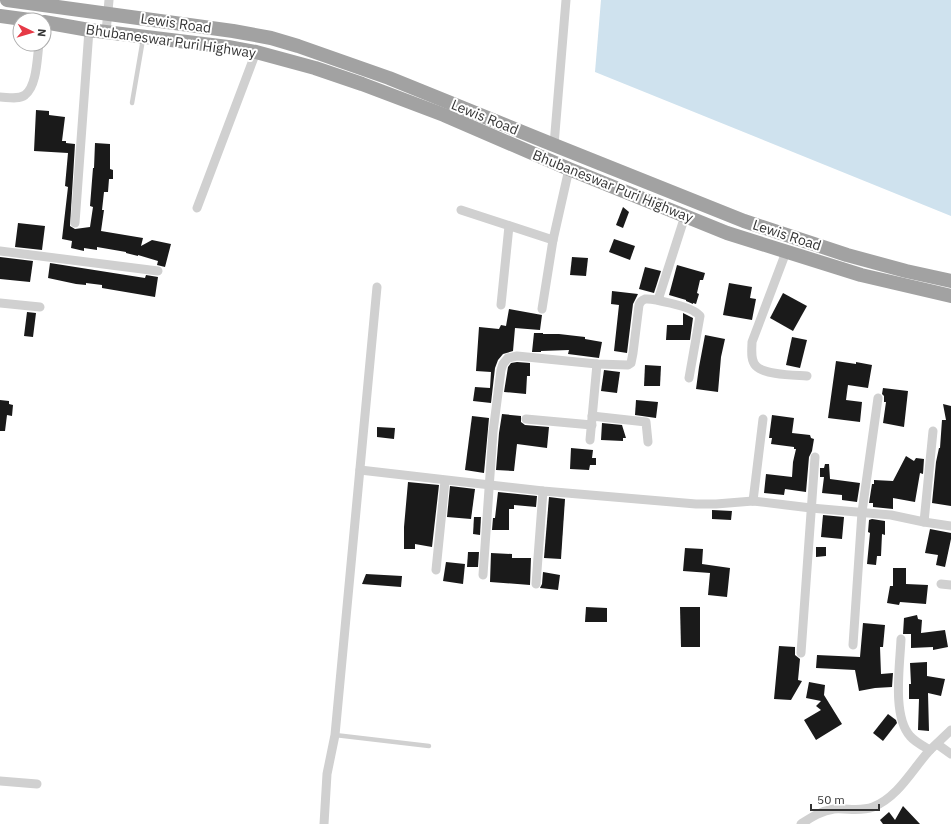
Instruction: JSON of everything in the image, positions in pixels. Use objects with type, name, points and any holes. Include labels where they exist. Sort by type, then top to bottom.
[{"type":"highway","name":"Lewis Road","points":[[7,0],[108,6],[271,38],[298,46],[389,78],[725,214],[797,239],[862,259],[951,281]]},
{"type":"highway","points":[[0,16],[12,18]]},
{"type":"highway","name":"Bhubaneswar Puri Highway","points":[[52,23],[89,30],[228,47],[256,52],[315,68],[444,115],[570,169],[727,233],[860,274],[951,296]]},
{"type":"street","points":[[554,146],[566,0]]},
{"type":"street","points":[[106,32],[108,6]]},
{"type":"street","points":[[76,223],[89,30]]},
{"type":"street","points":[[0,97],[17,98],[24,96],[29,89],[35,72],[38,52]]},
{"type":"street","points":[[197,208],[256,52]]},
{"type":"street","points":[[542,309],[553,240],[570,169]]},
{"type":"street","points":[[462,210],[553,240]]},
{"type":"street","points":[[658,300],[685,216]]},
{"type":"street","points":[[501,305],[509,226]]},
{"type":"street","points":[[0,250],[158,271]]},
{"type":"street","points":[[786,252],[752,342],[753,359],[755,365],[761,370],[808,376]]},
{"type":"street","points":[[324,824],[327,774],[335,735],[377,287]]},
{"type":"street","points":[[483,575],[493,432],[499,380],[505,360],[517,356],[624,366],[631,363],[639,305],[641,301],[645,299],[658,300],[690,309],[700,316],[689,378]]},
{"type":"street","points":[[0,303],[40,307]]},
{"type":"street","points":[[590,440],[597,364]]},
{"type":"street","points":[[853,645],[862,512],[878,398]]},
{"type":"street","points":[[526,419],[646,422],[648,442]]},
{"type":"street","points":[[753,500],[763,419]]},
{"type":"street","points":[[924,522],[933,431]]},
{"type":"street","points":[[801,653],[815,457]]},
{"type":"street","points":[[360,470],[445,481],[490,484],[543,491],[696,504],[753,500],[811,508],[891,515],[951,526]]},
{"type":"street","points":[[436,570],[445,481]]},
{"type":"street","points":[[536,584],[543,491]]},
{"type":"street","points":[[941,584],[951,585]]},
{"type":"street","points":[[901,639],[899,695],[900,716],[905,730],[916,742],[951,754]]},
{"type":"street","points":[[801,824],[824,811],[835,809],[865,809],[875,806],[887,799],[933,747],[951,730]]},
{"type":"street","points":[[0,781],[37,784]]},
{"type":"lane","points":[[132,102],[144,37]]},
{"type":"lane","points":[[335,735],[429,746]]},
{"type":"water","points":[[601,0],[951,0],[951,216],[595,72]]},
{"type":"building","points":[[36,110],[49,111],[49,115],[65,117],[62,141],[75,144],[70,226],[75,229],[90,227],[93,207],[90,206],[95,143],[110,144],[110,169],[113,170],[113,179],[109,179],[108,192],[104,192],[102,210],[104,210],[101,231],[143,238],[141,246],[152,240],[171,244],[165,267],[157,265],[158,261],[126,252],[97,247],[97,250],[84,248],[84,251],[71,248],[72,241],[62,239],[68,187],[65,186],[68,153],[34,151]]},
{"type":"building","points":[[623,207],[629,212],[623,228],[616,225]]},
{"type":"building","points":[[18,223],[45,226],[42,250],[15,247]]},
{"type":"building","points":[[614,239],[635,246],[630,260],[609,252]]},
{"type":"building","points":[[0,257],[33,261],[30,282],[0,279]]},
{"type":"building","points":[[572,257],[588,258],[586,276],[570,275]]},
{"type":"building","points":[[50,263],[145,278],[146,275],[158,277],[155,297],[102,288],[102,285],[86,283],[86,285],[76,284],[48,278]]},
{"type":"building","points":[[677,265],[705,273],[703,280],[700,280],[697,293],[699,294],[696,304],[669,295]]},
{"type":"building","points":[[645,267],[661,271],[654,293],[639,289]]},
{"type":"building","points":[[729,283],[752,287],[750,298],[756,299],[752,320],[723,315]]},
{"type":"building","points":[[612,291],[638,294],[633,304],[627,353],[614,351],[619,305],[611,304]]},
{"type":"building","points":[[783,293],[807,306],[793,331],[770,318]]},
{"type":"building","points":[[509,309],[542,315],[540,330],[515,328],[513,351],[503,354],[498,360],[495,368],[491,403],[473,401],[475,387],[490,388],[491,372],[476,371],[479,327],[499,329],[501,325],[506,326]]},
{"type":"building","points":[[27,312],[36,313],[33,337],[24,336]]},
{"type":"building","points":[[683,313],[693,318],[690,340],[666,340],[667,325],[683,325]]},
{"type":"building","points":[[534,333],[585,337],[585,339],[602,342],[599,358],[568,354],[569,350],[532,352]]},
{"type":"building","points":[[705,335],[725,339],[721,357],[718,392],[696,389]]},
{"type":"building","points":[[792,337],[807,340],[800,368],[786,365]]},
{"type":"building","points":[[836,361],[856,364],[856,362],[872,365],[868,388],[848,385],[846,400],[862,402],[860,422],[828,418]]},
{"type":"building","points":[[511,363],[530,363],[530,376],[527,376],[526,394],[504,392],[508,367]]},
{"type":"building","points":[[645,365],[661,366],[660,386],[644,386]]},
{"type":"building","points":[[604,370],[620,372],[617,393],[601,391]]},
{"type":"building","points":[[883,388],[908,391],[904,427],[883,423],[886,402],[884,402],[884,396],[882,394]]},
{"type":"building","points":[[0,400],[9,401],[9,404],[13,405],[12,416],[7,415],[5,431],[0,431]]},
{"type":"building","points":[[636,400],[658,402],[656,418],[635,415]]},
{"type":"building","points":[[943,404],[951,406],[951,506],[932,503],[936,462],[940,448],[942,420],[946,420]]},
{"type":"building","points":[[502,414],[521,416],[521,422],[525,425],[549,427],[547,448],[517,444],[514,471],[496,470]]},
{"type":"building","points":[[772,415],[794,418],[792,433],[810,435],[811,438],[814,439],[812,451],[809,457],[806,492],[785,489],[784,495],[764,493],[766,474],[792,477],[796,449],[794,449],[794,447],[771,444],[772,438],[769,438]]},
{"type":"building","points":[[472,416],[489,418],[484,473],[465,470]]},
{"type":"building","points":[[602,423],[622,425],[626,438],[623,438],[623,441],[601,440]]},
{"type":"building","points":[[377,427],[395,428],[394,439],[377,437]]},
{"type":"building","points":[[571,448],[593,450],[592,458],[596,458],[596,465],[590,465],[589,470],[570,469]]},
{"type":"building","points":[[906,456],[914,461],[916,458],[924,459],[923,474],[920,473],[915,502],[893,498],[893,509],[873,507],[873,503],[869,503],[874,480],[893,481]]},
{"type":"building","points":[[825,464],[829,464],[830,479],[860,483],[857,502],[842,500],[842,495],[822,493],[824,477],[820,477],[820,468],[824,468]]},
{"type":"building","points":[[408,482],[439,485],[432,547],[415,544],[415,549],[404,549],[404,527]]},
{"type":"building","points":[[450,486],[475,489],[471,519],[447,517]]},
{"type":"building","points":[[498,492],[537,496],[536,507],[514,505],[514,509],[509,509],[509,530],[492,530]]},
{"type":"building","points":[[549,497],[565,499],[561,559],[544,558]]},
{"type":"building","points":[[712,510],[732,511],[731,520],[712,519]]},
{"type":"building","points":[[823,515],[844,517],[842,539],[821,537]]},
{"type":"building","points":[[474,517],[481,517],[480,535],[473,534]]},
{"type":"building","points":[[869,520],[885,521],[885,535],[882,534],[881,556],[877,556],[876,565],[867,564],[870,533],[868,532]]},
{"type":"building","points":[[930,529],[951,533],[945,567],[936,565],[938,555],[925,553]]},
{"type":"building","points":[[816,547],[826,547],[826,556],[816,557]]},
{"type":"building","points":[[685,548],[703,549],[702,564],[730,568],[727,597],[708,595],[710,573],[683,571]]},
{"type":"building","points":[[468,552],[479,552],[478,567],[467,567]]},
{"type":"building","points":[[491,553],[512,554],[512,558],[531,558],[530,585],[490,582]]},
{"type":"building","points":[[446,562],[465,564],[463,584],[443,581]]},
{"type":"building","points":[[893,568],[906,568],[906,584],[928,585],[926,604],[900,602],[899,605],[887,603],[890,586],[893,586]]},
{"type":"building","points":[[543,572],[560,575],[558,590],[540,588],[542,584]]},
{"type":"building","points":[[366,574],[402,576],[401,587],[362,584]]},
{"type":"building","points":[[586,607],[607,608],[607,622],[585,622]]},
{"type":"building","points":[[680,607],[700,607],[700,647],[681,647]]},
{"type":"building","points":[[917,615],[918,619],[922,620],[921,633],[945,630],[948,647],[933,650],[933,647],[911,648],[911,634],[903,634],[904,618]]},
{"type":"building","points":[[863,623],[885,625],[883,647],[880,647],[881,674],[893,673],[892,687],[859,691],[855,670],[816,668],[817,655],[860,657]]},
{"type":"building","points":[[779,646],[795,647],[795,655],[800,659],[798,680],[802,681],[791,700],[774,699]]},
{"type":"building","points":[[927,662],[927,676],[945,679],[941,696],[928,693],[929,731],[918,730],[919,699],[909,699],[909,684],[911,684],[910,663]]},
{"type":"building","points":[[809,682],[825,685],[824,695],[842,724],[816,740],[804,720],[821,710],[816,706],[821,701],[806,698]]},
{"type":"building","points":[[888,714],[896,720],[897,723],[883,741],[873,733]]},
{"type":"building","points":[[903,806],[920,824],[883,824],[880,820],[889,812],[895,820]]}]
